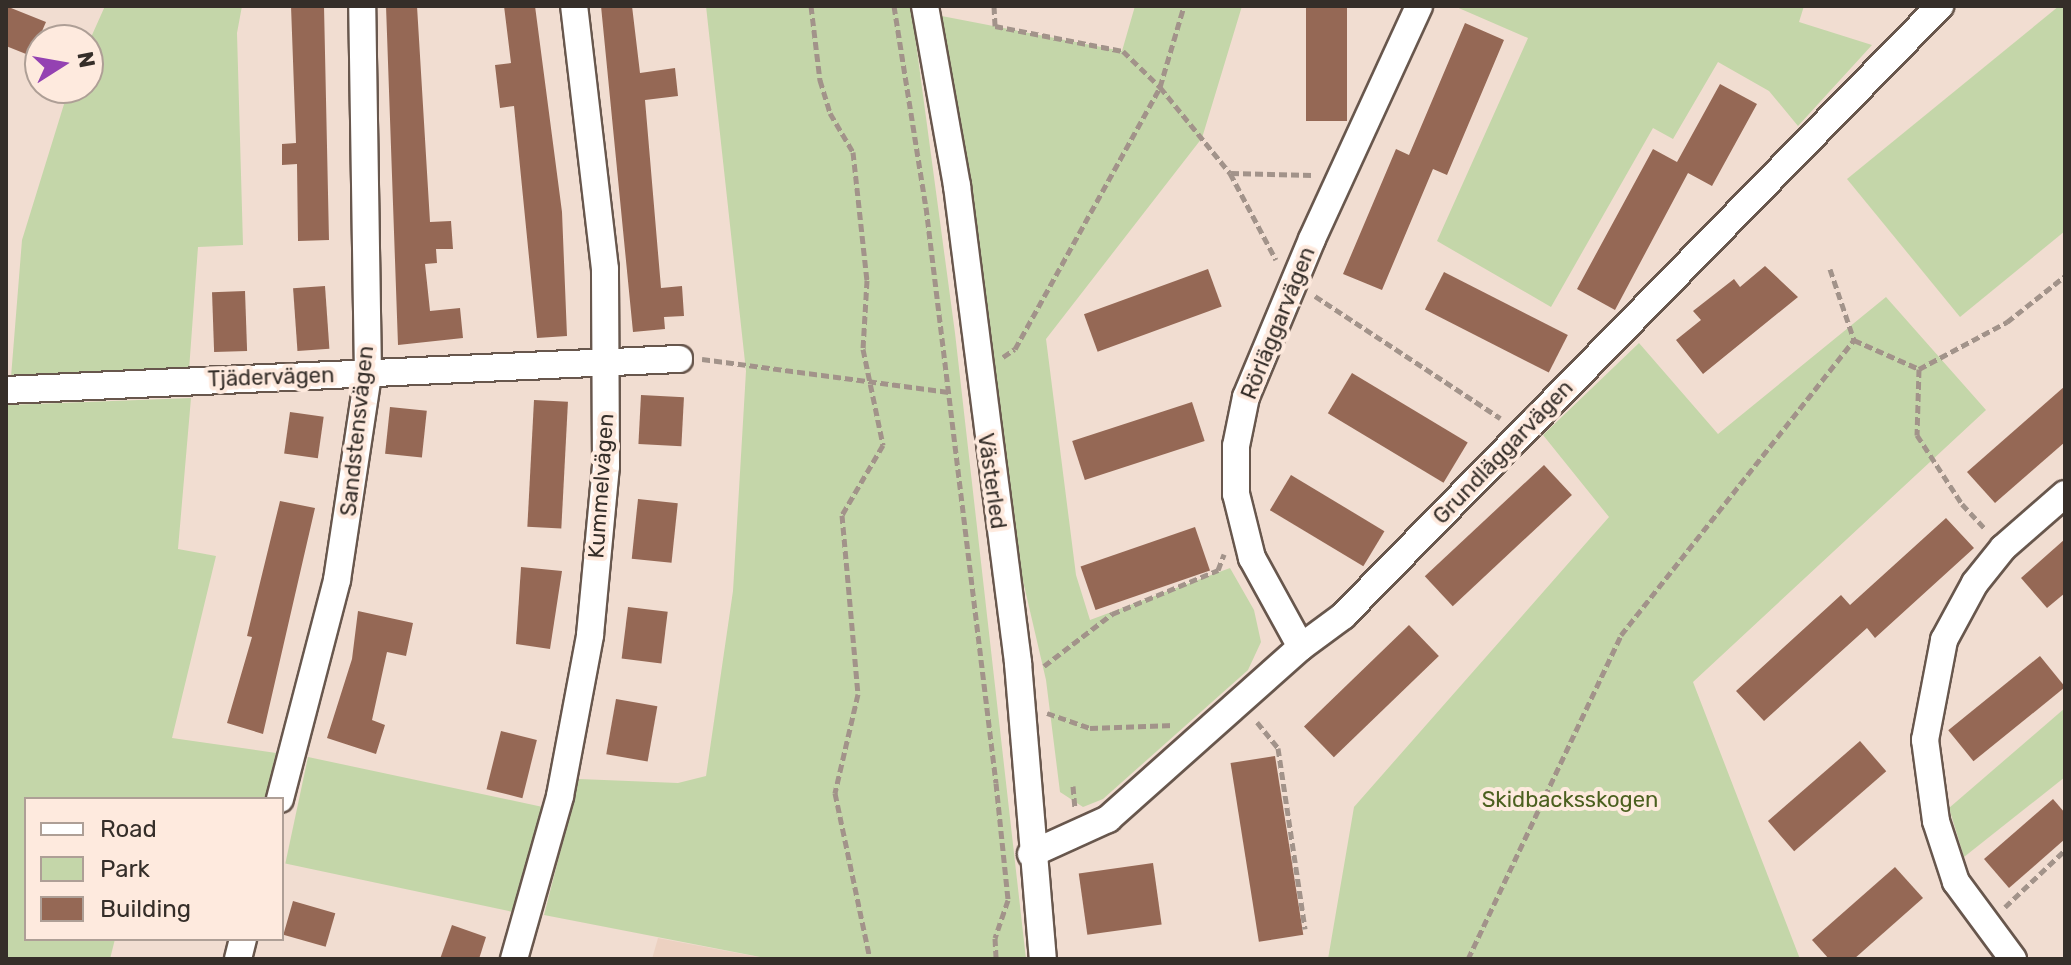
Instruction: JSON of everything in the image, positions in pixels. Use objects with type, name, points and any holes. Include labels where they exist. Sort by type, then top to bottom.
[{"type":"street","name":"Sandstensvägen","points":[[281,797],[337,580],[368,375],[362,6]]},
{"type":"street","name":"Kummelvägen","points":[[514,959],[560,796],[590,635],[606,466],[605,269],[574,6]]},
{"type":"street","name":"Västerled","points":[[925,6],[957,186],[981,400],[1018,663],[1031,854],[1043,959]]},
{"type":"street","name":"Rörläggarvägen","points":[[1301,647],[1252,558],[1236,494],[1236,446],[1246,397],[1338,176],[1419,6]]},
{"type":"street","name":"Grundläggarvägen","points":[[1031,854],[1108,819],[1301,647],[1343,616],[1940,6]]},
{"type":"street","name":"Tjädervägen","points":[[6,390],[679,359]]},
{"type":"street","points":[[2013,959],[1987,930],[1956,882],[1940,838],[1925,740],[1944,640],[1975,583],[2003,548],[2065,494]]},
{"type":"path","points":[[811,6],[830,113],[853,152],[867,280],[863,349],[883,445],[842,515],[858,694],[835,793],[870,959]]},
{"type":"path","points":[[894,6],[950,392],[1008,900],[995,938],[996,959]]},
{"type":"path","points":[[994,6],[995,26],[1123,51],[1160,87],[1230,173],[1278,264],[1295,282],[1522,432]]},
{"type":"path","points":[[979,373],[1015,349],[1160,87],[1184,6]]},
{"type":"path","points":[[1230,173],[1338,176]]},
{"type":"path","points":[[1830,269],[1854,340],[1919,369]]},
{"type":"path","points":[[1919,369],[2007,322],[2065,276]]},
{"type":"path","points":[[1468,959],[1621,635],[1854,340]]},
{"type":"path","points":[[679,359],[729,359],[868,378],[981,400]]},
{"type":"path","points":[[1919,369],[1917,435],[1962,504],[2003,548]]},
{"type":"path","points":[[1040,668],[1112,614],[1218,570],[1228,545]]},
{"type":"path","points":[[1239,704],[1278,748],[1305,929]]},
{"type":"path","points":[[1046,713],[1090,728],[1180,724]]},
{"type":"path","points":[[1987,930],[2016,893],[2065,850]]},
{"type":"shaded area","points":[[658,938],[770,959],[652,959]]},
{"type":"green space","points":[[105,6],[242,6],[237,33],[243,245],[198,247],[189,370],[11,377],[22,240],[64,104],[104,104],[104,24],[97,24]]},
{"type":"green space","points":[[706,6],[911,6],[955,333],[1026,959],[770,959],[544,915],[579,779],[678,783],[706,776],[733,591],[746,371]]},
{"type":"green space","points":[[1135,6],[1242,6],[1202,138],[1046,339],[1076,575],[1090,620],[1230,568],[1254,610],[1261,642],[1248,670],[1103,799],[1083,807],[1060,792],[1046,680],[981,400],[926,13],[1122,51]]},
{"type":"green space","points":[[1454,6],[1804,6],[1799,22],[1872,45],[1798,126],[1769,91],[1718,62],[1673,139],[1653,128],[1551,307],[1437,241],[1528,38]]},
{"type":"green space","points":[[2059,6],[2065,6],[2065,231],[1960,317],[1847,179]]},
{"type":"green space","name":"Skidbacksskogen","points":[[1886,297],[1986,410],[1693,682],[1800,959],[1328,959],[1354,807],[1609,517],[1543,435],[1639,343],[1718,434]]},
{"type":"green space","points":[[191,398],[178,549],[216,556],[172,738],[276,753],[265,797],[24,797],[24,941],[114,941],[110,959],[6,959],[8,405]]},
{"type":"green space","points":[[2065,708],[2065,777],[1964,857],[1949,808]]},
{"type":"green space","points":[[308,757],[543,807],[520,914],[285,864]]},
{"type":"building","points":[[6,6],[46,22],[24,24],[24,53],[6,46]]},
{"type":"building","points":[[291,6],[324,6],[329,240],[298,241],[297,164],[282,165],[282,144],[296,143]]},
{"type":"building","points":[[386,6],[417,6],[430,222],[451,221],[453,249],[436,249],[437,263],[425,264],[430,311],[460,308],[463,338],[398,345]]},
{"type":"building","points":[[504,6],[535,6],[562,212],[567,336],[537,338],[514,106],[500,108],[495,65],[511,63]]},
{"type":"building","points":[[601,6],[632,6],[640,73],[675,68],[678,96],[645,100],[661,288],[682,286],[684,316],[664,317],[665,329],[633,332]]},
{"type":"building","points":[[1306,6],[1347,6],[1347,121],[1306,121]]},
{"type":"building","points":[[1465,23],[1504,40],[1447,175],[1433,169],[1382,290],[1343,274],[1396,149],[1409,155]]},
{"type":"building","points":[[1720,84],[1757,104],[1712,186],[1688,173],[1615,310],[1577,289],[1653,149],[1677,162]]},
{"type":"building","points":[[1765,266],[1798,297],[1703,374],[1676,340],[1701,320],[1693,311],[1734,279],[1740,287]]},
{"type":"building","points":[[1208,269],[1222,307],[1098,352],[1084,314]]},
{"type":"building","points":[[1444,272],[1568,335],[1549,373],[1425,309]]},
{"type":"building","points":[[325,286],[329,349],[297,351],[293,288]]},
{"type":"building","points":[[245,291],[247,351],[214,352],[212,292]]},
{"type":"building","points":[[1352,373],[1468,443],[1444,483],[1328,413]]},
{"type":"building","points":[[2065,386],[2065,442],[1995,503],[1967,472]]},
{"type":"building","points":[[641,395],[684,397],[681,446],[638,444]]},
{"type":"building","points":[[534,400],[568,402],[561,529],[527,527]]},
{"type":"building","points":[[1192,402],[1205,441],[1085,480],[1072,441]]},
{"type":"building","points":[[390,407],[427,411],[422,458],[385,454]]},
{"type":"building","points":[[290,412],[324,417],[318,458],[284,454]]},
{"type":"building","points":[[1544,465],[1572,495],[1453,606],[1425,576]]},
{"type":"building","points":[[1291,475],[1384,531],[1363,566],[1270,510]]},
{"type":"building","points":[[638,499],[678,503],[672,563],[632,559]]},
{"type":"building","points":[[280,501],[315,508],[263,734],[227,723],[252,637],[247,636]]},
{"type":"building","points":[[1946,518],[1974,548],[1875,638],[1867,628],[1764,721],[1736,691],[1841,595],[1850,605]]},
{"type":"building","points":[[1195,527],[1210,570],[1096,610],[1081,566]]},
{"type":"building","points":[[2065,539],[2065,593],[2047,608],[2021,578]]},
{"type":"building","points":[[521,567],[562,571],[550,649],[516,644]]},
{"type":"building","points":[[628,607],[668,612],[661,663],[622,659]]},
{"type":"building","points":[[358,611],[413,623],[406,656],[387,652],[372,720],[385,725],[376,754],[327,738],[352,659]]},
{"type":"building","points":[[1409,625],[1439,656],[1334,757],[1304,726]]},
{"type":"building","points":[[2040,656],[2065,687],[1973,761],[1948,730]]},
{"type":"building","points":[[616,699],[657,706],[648,761],[606,754]]},
{"type":"building","points":[[501,731],[537,740],[522,798],[486,789]]},
{"type":"building","points":[[1860,741],[1886,771],[1794,851],[1768,821]]},
{"type":"building","points":[[1275,756],[1303,935],[1259,942],[1231,763]]},
{"type":"building","points":[[2053,799],[2065,813],[2065,839],[2009,888],[1984,859]]},
{"type":"building","points":[[1153,863],[1162,924],[1087,935],[1079,873]]},
{"type":"building","points":[[1895,867],[1923,898],[1854,959],[1829,959],[1812,940]]},
{"type":"building","points":[[293,901],[335,913],[326,947],[284,935]]},
{"type":"building","points":[[452,925],[486,937],[479,959],[440,959]]}]
